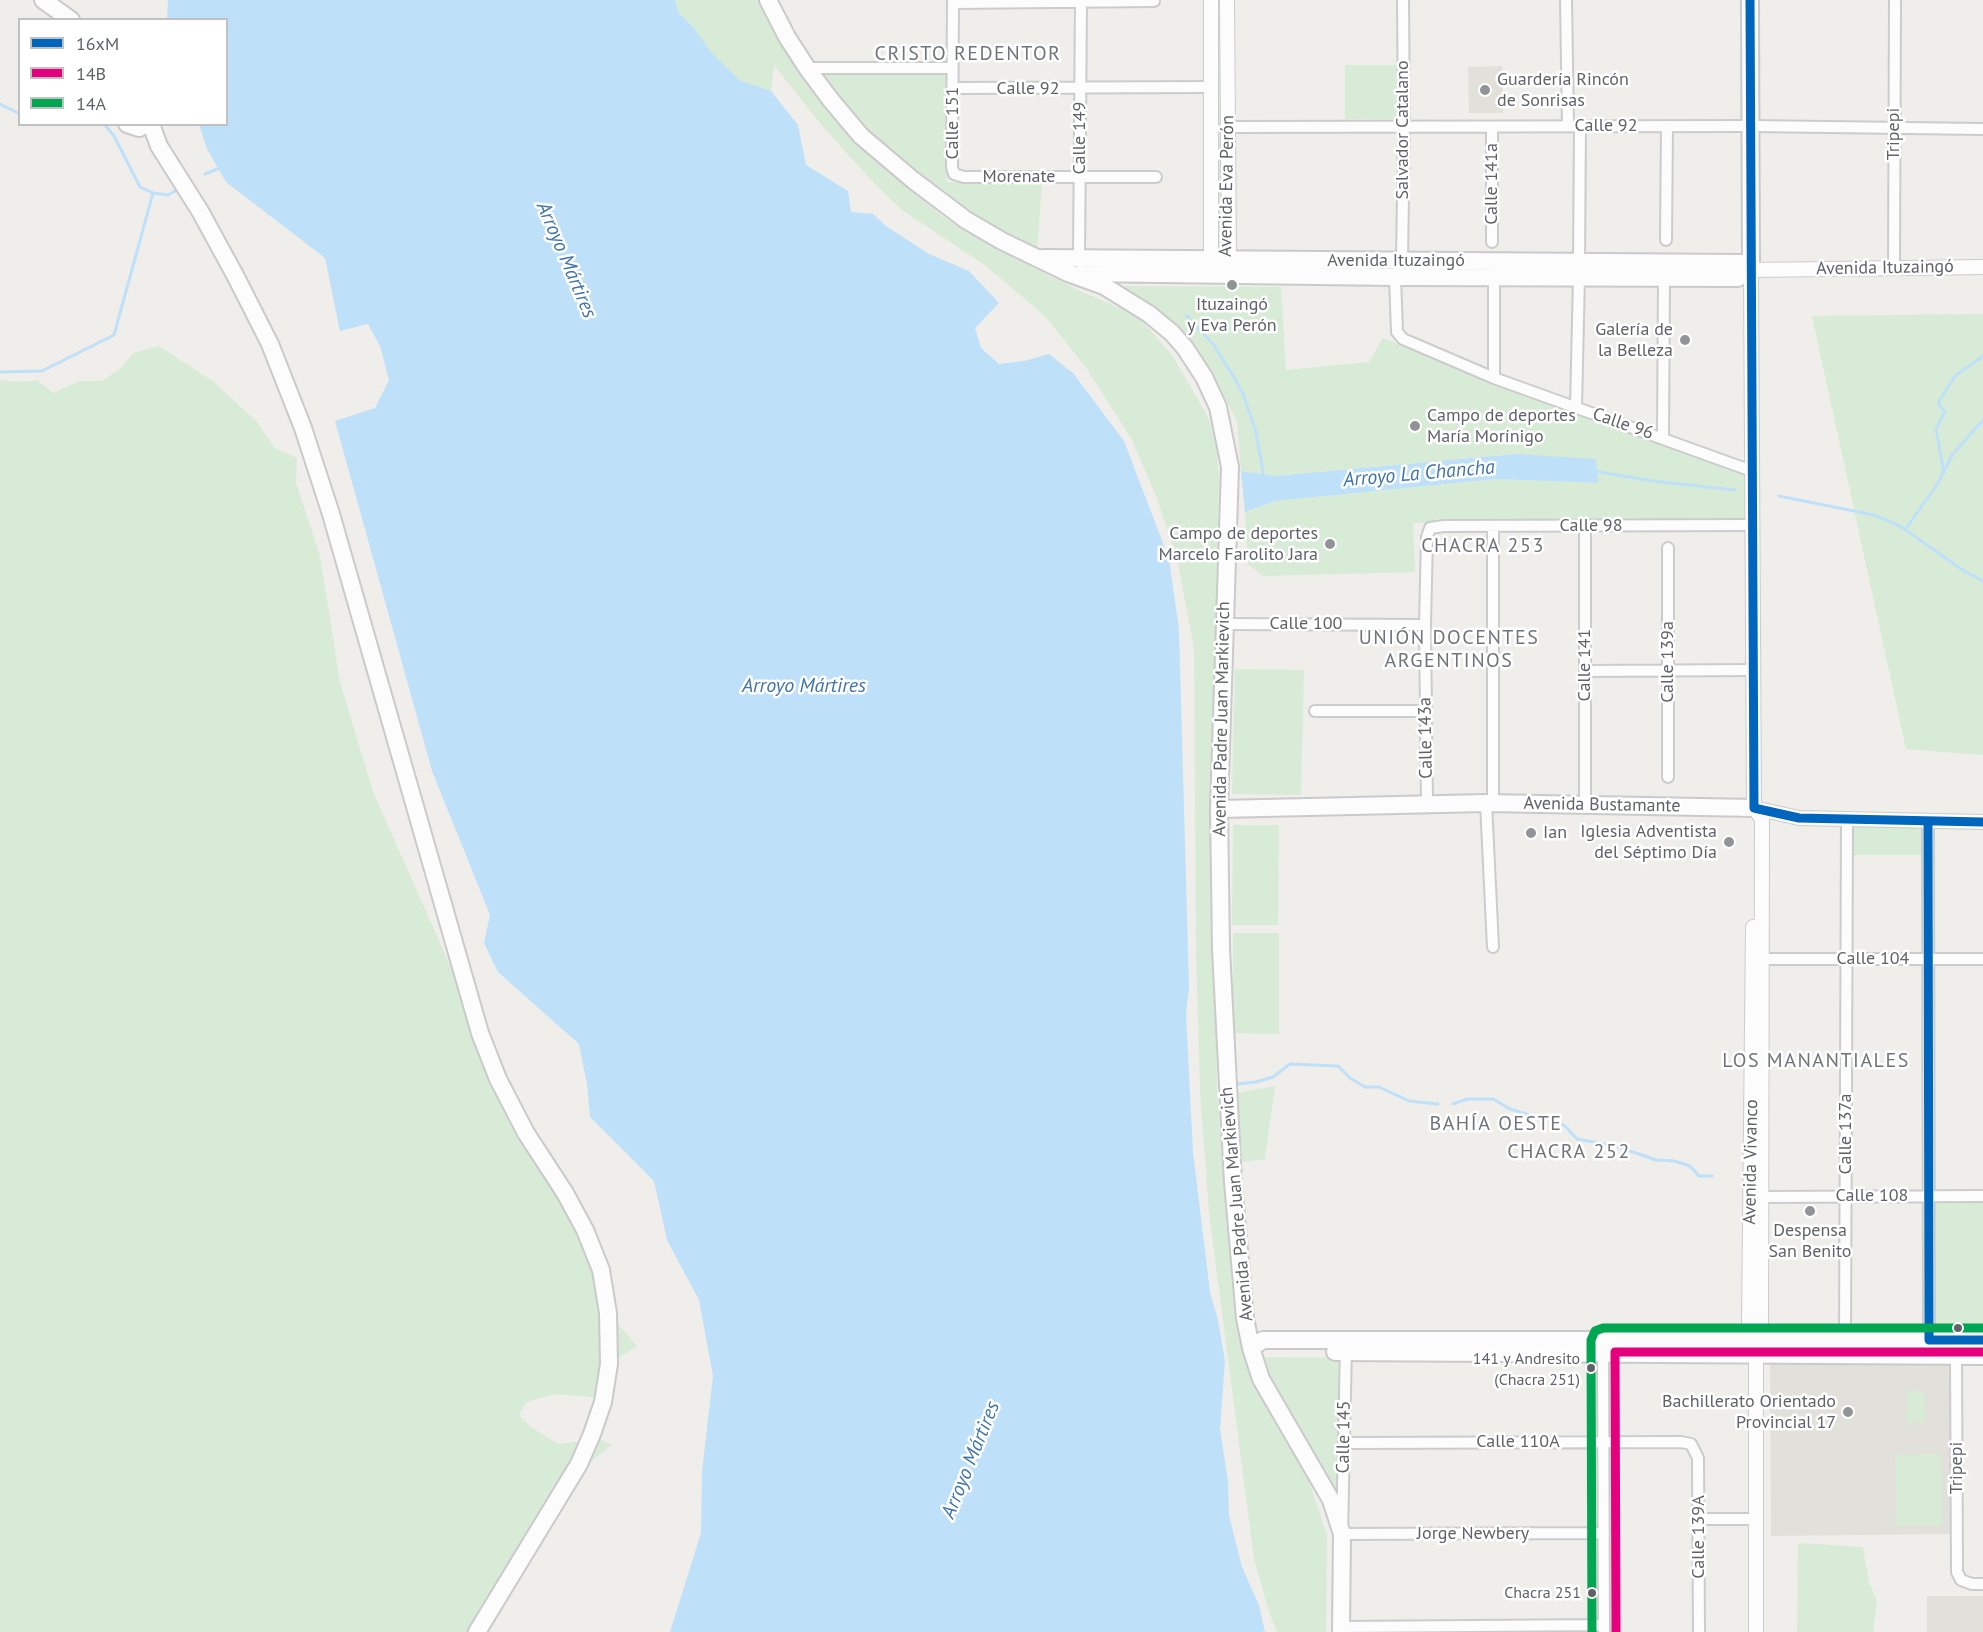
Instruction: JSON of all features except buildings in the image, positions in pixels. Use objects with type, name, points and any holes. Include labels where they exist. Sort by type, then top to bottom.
[{"type":"main road","points":[[43,0],[68,18]]},
{"type":"main road","name":"Avenida Padre Juan Markievich","points":[[768,0],[787,37],[807,68],[861,136],[913,180],[975,225],[1002,241],[1068,273],[1104,286],[1149,314],[1172,333],[1185,348],[1204,377],[1218,407],[1230,467],[1219,809],[1220,928],[1225,1058],[1245,1318],[1251,1348],[1261,1379],[1331,1500],[1342,1534],[1341,1630]]},
{"type":"main road","name":"Avenida Vivanco","points":[[1750,0],[1751,270]]},
{"type":"main road","points":[[142,126],[159,146],[200,211],[270,344],[299,417],[331,514],[480,1034],[498,1079],[526,1133],[565,1193],[585,1230],[601,1270],[608,1313],[609,1364],[603,1402],[579,1464],[477,1632]]},
{"type":"main road","name":"Avenida Ituzaingó","points":[[1039,258],[1084,266],[1402,261],[1579,269],[1664,277],[1738,278],[1751,270],[1741,263],[1579,269],[1494,277],[1395,277],[1220,264]]},
{"type":"main road","name":"Avenida Ituzaingó","points":[[1068,273],[1084,266]]},
{"type":"main road","name":"Avenida Bustamante","points":[[1219,809],[1490,803],[1756,812]]},
{"type":"main road","points":[[1251,1348],[1264,1351],[1346,1346],[1603,1347],[1755,1341],[1983,1340]]},
{"type":"main road","points":[[1755,1341],[1983,1356]]},
{"type":"street","name":"Avenida Eva Perón","points":[[1212,0],[1212,87],[1220,264]]},
{"type":"street","name":"Avenida Eva Perón","points":[[1220,264],[1229,127],[1227,0]]},
{"type":"street","name":"Salvador Catalano","points":[[1402,261],[1403,0]]},
{"type":"street","points":[[1566,0],[1574,126],[1579,269],[1576,407]]},
{"type":"street","name":"Tripepi","points":[[1894,268],[1895,0]]},
{"type":"street","name":"Calle 149","points":[[1081,1],[1080,177],[1084,266]]},
{"type":"street","points":[[953,2],[1154,1]]},
{"type":"street","name":"Calle 151","points":[[953,2],[952,166],[954,174]]},
{"type":"street","points":[[807,68],[952,68]]},
{"type":"street","name":"Calle 92","points":[[952,88],[1212,87]]},
{"type":"street","points":[[1666,240],[1667,126]]},
{"type":"street","name":"Calle 92","points":[[1229,127],[1751,126],[1983,129]]},
{"type":"street","name":"Calle 141a","points":[[1492,127],[1492,242]]},
{"type":"street","name":"Morenate","points":[[954,174],[964,177],[1156,177]]},
{"type":"street","points":[[1395,277],[1402,261]]},
{"type":"street","name":"Avenida Ituzaingó","points":[[1751,270],[1983,267]]},
{"type":"street","name":"Avenida Vivanco","points":[[1751,270],[1756,812],[1754,819],[1749,1323],[1755,1341],[1756,1632]]},
{"type":"street","name":"Calle 96","points":[[1395,277],[1397,332],[1403,339],[1494,378],[1752,471]]},
{"type":"street","points":[[1494,277],[1494,378]]},
{"type":"street","points":[[1663,438],[1664,277]]},
{"type":"street","name":"Calle 98","points":[[1430,528],[1444,526],[1752,525]]},
{"type":"street","points":[[1493,526],[1490,803],[1493,947]]},
{"type":"street","name":"Calle 141","points":[[1585,526],[1586,805]]},
{"type":"street","name":"Calle 143a","points":[[1427,804],[1425,625],[1427,537],[1430,528]]},
{"type":"street","name":"Calle 139a","points":[[1668,548],[1668,777]]},
{"type":"street","name":"Calle 100","points":[[1224,624],[1425,625]]},
{"type":"street","points":[[1585,671],[1753,670]]},
{"type":"street","points":[[1314,711],[1426,711]]},
{"type":"street","name":"Avenida Vivanco","points":[[1755,1341],[1761,1323],[1762,1197],[1762,819],[1756,812]]},
{"type":"street","name":"Avenida Bustamante","points":[[1756,812],[1847,821],[1983,822]]},
{"type":"street","name":"Calle 137a","points":[[1845,1340],[1847,821]]},
{"type":"street","points":[[1928,822],[1929,1340]]},
{"type":"street","name":"Calle 104","points":[[1762,959],[1983,959]]},
{"type":"street","name":"Calle 108","points":[[1762,1197],[1983,1196]]},
{"type":"street","name":"Calle 145","points":[[1342,1534],[1346,1346]]},
{"type":"street","points":[[1341,1630],[1604,1629],[1603,1347]]},
{"type":"street","name":"Tripepi","points":[[1956,1356],[1957,1572],[1960,1580],[1972,1584],[1983,1584]]},
{"type":"street","name":"Calle 110A","points":[[1344,1443],[1681,1442],[1691,1444]]},
{"type":"street","name":"Calle 139A","points":[[1691,1444],[1698,1458],[1699,1632]]},
{"type":"street","points":[[1698,1520],[1756,1519]]},
{"type":"street","name":"Jorge Newbery","points":[[1342,1534],[1604,1533]]},
{"type":"shaded area","name":"Guardería Rincón de Sonrisas","points":[[1502,66],[1503,113],[1469,113],[1468,67]]},
{"type":"shaded area","points":[[1950,1360],[1953,1534],[1771,1536],[1770,1361]]},
{"type":"shaded area","points":[[1927,1596],[1983,1596],[1983,1632],[1927,1632]]},
{"type":"green space","points":[[675,0],[757,0],[788,54],[838,118],[888,169],[942,216],[997,249],[1076,289],[1129,312],[1142,321],[1172,355],[1208,417],[1216,441],[1219,481],[1211,798],[1217,1089],[1226,1210],[1239,1322],[1246,1361],[1255,1388],[1304,1467],[1327,1535],[1326,1632],[1277,1632],[1254,1559],[1209,1212],[1200,1092],[1196,951],[1194,648],[1177,558],[1156,496],[1132,440],[1087,369],[1045,316],[986,266],[902,210],[823,127],[774,65],[771,91],[739,81],[678,12]]},
{"type":"green space","points":[[1218,0],[1224,0],[1224,256],[1218,256]]},
{"type":"green space","points":[[1345,65],[1401,65],[1401,119],[1345,119]]},
{"type":"green space","points":[[824,74],[950,74],[947,182],[1042,182],[1037,251],[959,210],[903,166],[861,124]]},
{"type":"green space","points":[[1123,286],[1281,287],[1286,370],[1369,362],[1383,338],[1536,399],[1746,472],[1745,519],[1413,523],[1415,572],[1263,576],[1248,564],[1245,512],[1275,501],[1496,479],[1598,483],[1515,454],[1275,476],[1241,471],[1237,422],[1212,371],[1180,332]]},
{"type":"green space","points":[[1983,314],[1983,755],[1906,749],[1812,316]]},
{"type":"green space","points":[[159,346],[214,382],[257,422],[275,448],[297,458],[296,483],[320,556],[340,682],[373,792],[480,1033],[585,1230],[610,1265],[608,1313],[637,1346],[609,1364],[603,1402],[592,1397],[554,1394],[526,1402],[519,1415],[531,1427],[558,1444],[600,1439],[612,1445],[586,1465],[488,1632],[0,1632],[0,380],[21,382],[37,380],[53,393],[80,381],[102,381],[122,367],[133,353]]},
{"type":"green space","points":[[1235,669],[1304,670],[1301,795],[1232,794]]},
{"type":"green space","points":[[1850,824],[1922,824],[1922,855],[1850,855]]},
{"type":"green space","points":[[1233,825],[1279,825],[1278,925],[1232,925]]},
{"type":"green space","points":[[1233,933],[1279,933],[1279,1034],[1233,1033]]},
{"type":"green space","points":[[1275,1086],[1265,1159],[1234,1163],[1231,1094]]},
{"type":"green space","points":[[1932,1202],[1983,1202],[1983,1336],[1932,1336]]},
{"type":"green space","points":[[1261,1357],[1342,1358],[1339,1513],[1265,1374]]},
{"type":"green space","points":[[1907,1391],[1924,1391],[1925,1422],[1907,1423]]},
{"type":"green space","points":[[1941,1454],[1942,1525],[1896,1525],[1895,1455]]},
{"type":"green space","points":[[1798,1543],[1863,1547],[1869,1582],[1877,1601],[1873,1632],[1797,1632]]},
{"type":"water","name":"Arroyo Mártires","points":[[168,0],[675,0],[678,12],[694,28],[711,52],[739,80],[771,91],[798,125],[806,165],[848,191],[851,212],[873,214],[886,226],[929,254],[969,271],[999,303],[975,328],[981,348],[999,364],[1024,361],[1049,354],[1073,373],[1124,441],[1169,559],[1179,630],[1189,987],[1186,1014],[1193,1152],[1210,1292],[1218,1320],[1225,1361],[1220,1429],[1228,1482],[1229,1516],[1242,1567],[1259,1605],[1265,1632],[670,1632],[701,1533],[702,1472],[713,1376],[699,1300],[667,1240],[654,1181],[590,1117],[587,1084],[579,1044],[498,972],[484,943],[490,915],[432,771],[335,421],[375,408],[389,380],[380,346],[368,324],[340,331],[325,258],[226,182],[207,149],[199,126],[228,126],[228,18],[167,18]]},
{"type":"water","points":[[1515,454],[1596,459],[1598,483],[1496,479],[1275,501],[1245,512],[1241,471],[1275,476]]},
{"type":"waterway","points":[[0,104],[18,113]]},
{"type":"waterway","points":[[106,126],[114,136],[140,187],[153,193],[168,195],[175,191]]},
{"type":"waterway","points":[[205,174],[220,168]]},
{"type":"waterway","points":[[0,372],[42,371],[114,335],[153,193]]},
{"type":"waterway","points":[[1186,315],[1213,344],[1243,394],[1256,432],[1264,477]]},
{"type":"waterway","points":[[1944,473],[1936,429],[1945,412],[1939,405],[1939,401],[1955,376],[1983,356]]},
{"type":"waterway","points":[[1905,530],[1938,483],[1952,455],[1983,420]]},
{"type":"waterway","name":"Arroyo La Chancha","points":[[1594,471],[1653,481],[1735,490]]},
{"type":"waterway","name":"Arroyo La Chancha","points":[[1779,496],[1874,515],[1900,526],[1964,571],[1983,581]]},
{"type":"waterway","points":[[1237,1084],[1273,1077],[1290,1064],[1338,1066],[1350,1078],[1365,1087],[1379,1087],[1409,1101],[1438,1104]]},
{"type":"waterway","points":[[1453,1104],[1467,1099],[1493,1099],[1510,1109],[1539,1118],[1555,1119],[1577,1139],[1616,1146],[1656,1160],[1674,1161],[1690,1166],[1699,1176],[1712,1176]]},
{"type":"transit line","name":"16xM","points":[[1750,0],[1754,808]]},
{"type":"transit line","name":"16xM","points":[[1754,808],[1799,818],[1983,822]]},
{"type":"transit line","name":"16xM","points":[[1928,822],[1929,1340],[1983,1340]]},
{"type":"transit line","name":"14A","points":[[1592,1632],[1591,1340],[1595,1331],[1603,1328],[1983,1328]]},
{"type":"transit line","name":"14B","points":[[1616,1632],[1615,1352],[1983,1352]]},
{"type":"place","name":"Guardería Rincón de Sonrisas","points":[[1485,90]]},
{"type":"place","name":"Ituzaingó y Eva Perón","points":[[1232,285]]},
{"type":"place","name":"Galería de la Belleza","points":[[1685,340]]},
{"type":"place","name":"Campo de deportes María Morínigo","points":[[1415,426]]},
{"type":"place","name":"Campo de deportes Marcelo Farolito Jara","points":[[1330,544]]},
{"type":"place","name":"Ian","points":[[1531,833]]},
{"type":"place","name":"Iglesia Adventista del Séptimo Día","points":[[1729,842]]},
{"type":"place","name":"Despensa San Benito","points":[[1810,1211]]},
{"type":"place","name":"141 y Andresito (Chacra 251)","points":[[1591,1368]]},
{"type":"place","name":"Bachillerato Orientado Provincial 17","points":[[1848,1412]]},
{"type":"place","name":"Chacra 251","points":[[1592,1593]]},
{"type":"district","name":"CRISTO REDENTOR","points":[[968,54]]},
{"type":"district","name":"CHACRA 253","points":[[1483,546]]},
{"type":"district","name":"UNIÓN DOCENTES ARGENTINOS","points":[[1449,650]]},
{"type":"district","name":"LOS MANANTIALES","points":[[1816,1061]]},
{"type":"district","name":"BAHÍA OESTE","points":[[1496,1124]]},
{"type":"district","name":"CHACRA 252","points":[[1569,1152]]}]
